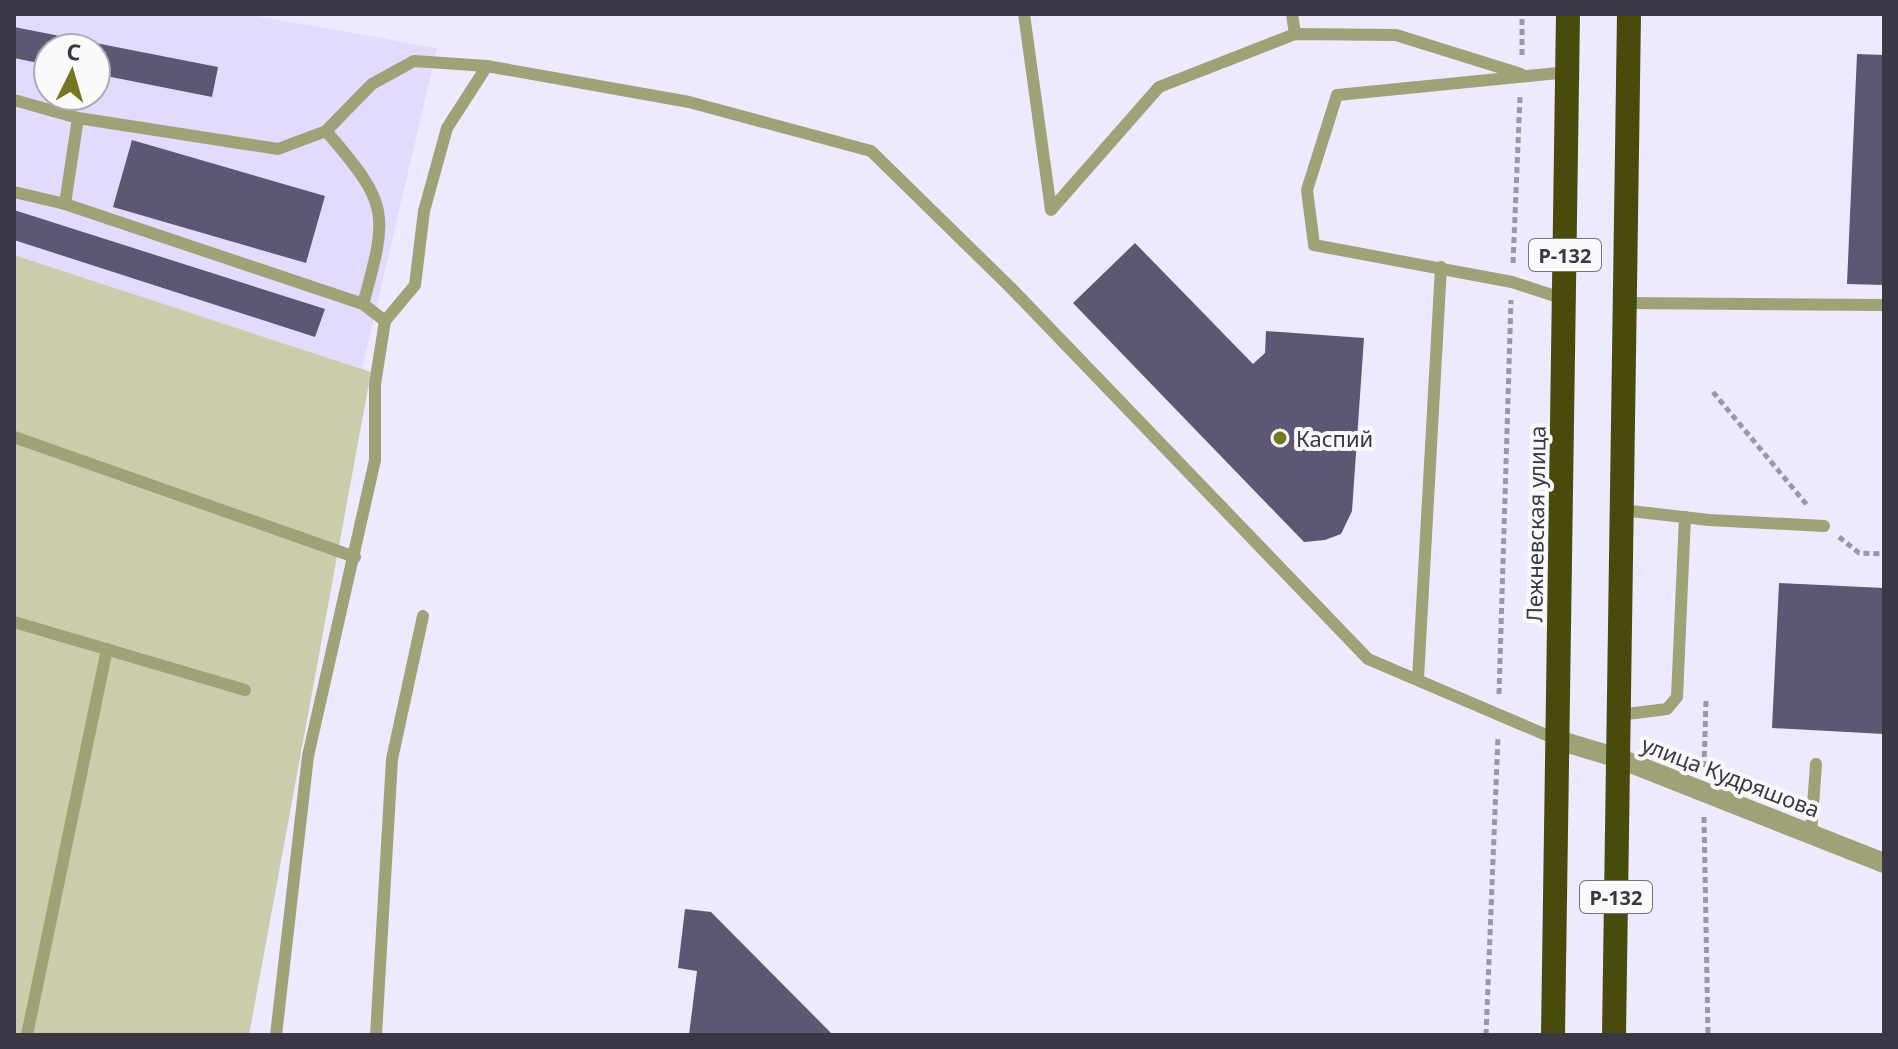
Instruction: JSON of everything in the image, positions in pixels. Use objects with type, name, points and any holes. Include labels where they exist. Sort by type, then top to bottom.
[{"type":"highway","name":"Лежневская улица","points":[[1553,1035],[1568,14]]},
{"type":"highway","name":"Р-132","points":[[1614,1035],[1629,14]]},
{"type":"street","name":"улица Кудряшова","points":[[1558,740],[1618,758],[1884,863]]},
{"type":"lane","points":[[1024,14],[1051,210],[1159,87],[1295,34],[1396,35],[1521,74]]},
{"type":"lane","points":[[1292,14],[1295,34]]},
{"type":"lane","points":[[14,100],[78,118],[278,149],[326,131],[372,84],[414,61],[487,66],[689,102],[871,151],[1012,289],[1368,659],[1558,740]]},
{"type":"lane","points":[[276,1035],[308,756],[375,460],[375,384],[385,321],[415,285],[424,211],[447,128],[487,66]]},
{"type":"lane","points":[[1564,299],[1512,282],[1314,245],[1307,190],[1337,95],[1521,74],[1568,72]]},
{"type":"lane","points":[[65,204],[78,118]]},
{"type":"lane","points":[[326,131],[355,165],[377,200],[382,230],[363,304]]},
{"type":"lane","points":[[14,192],[65,204],[363,304],[385,321]]},
{"type":"lane","points":[[1418,679],[1441,267]]},
{"type":"lane","points":[[1625,303],[1884,305]]},
{"type":"lane","points":[[14,437],[355,557]]},
{"type":"lane","points":[[1622,510],[1824,526]]},
{"type":"lane","points":[[1619,715],[1667,709],[1677,697],[1685,517]]},
{"type":"lane","points":[[376,1035],[392,759],[423,616]]},
{"type":"lane","points":[[14,622],[245,690]]},
{"type":"lane","points":[[27,1035],[107,649]]},
{"type":"lane","points":[[1811,834],[1816,764]]},
{"type":"path","points":[[1486,1035],[1522,14]]},
{"type":"path","points":[[1713,392],[1824,526],[1859,553],[1884,554]]},
{"type":"path","points":[[1706,700],[1703,791],[1708,1035]]},
{"type":"shaded area","points":[[14,14],[246,14],[437,48],[362,369],[14,255]]},
{"type":"green space","points":[[14,255],[371,372],[249,1035],[14,1035]]},
{"type":"building","points":[[14,27],[40,32],[32,32],[32,62],[14,58]]},
{"type":"building","points":[[112,46],[218,67],[212,97],[112,77]]},
{"type":"building","points":[[1857,54],[1884,55],[1884,285],[1847,284]]},
{"type":"building","points":[[132,140],[325,196],[306,263],[113,207]]},
{"type":"building","points":[[14,210],[325,309],[315,337],[14,240]]},
{"type":"building","name":"Каспий","points":[[1135,243],[1253,364],[1265,353],[1266,331],[1364,338],[1352,511],[1341,534],[1325,540],[1304,542],[1073,303]]},
{"type":"building","points":[[1779,583],[1884,588],[1884,734],[1772,728]]},
{"type":"building","points":[[685,909],[711,912],[833,1035],[689,1035],[697,971],[678,968]]},
{"type":"place","name":"Каспий","points":[[1280,438]]}]
